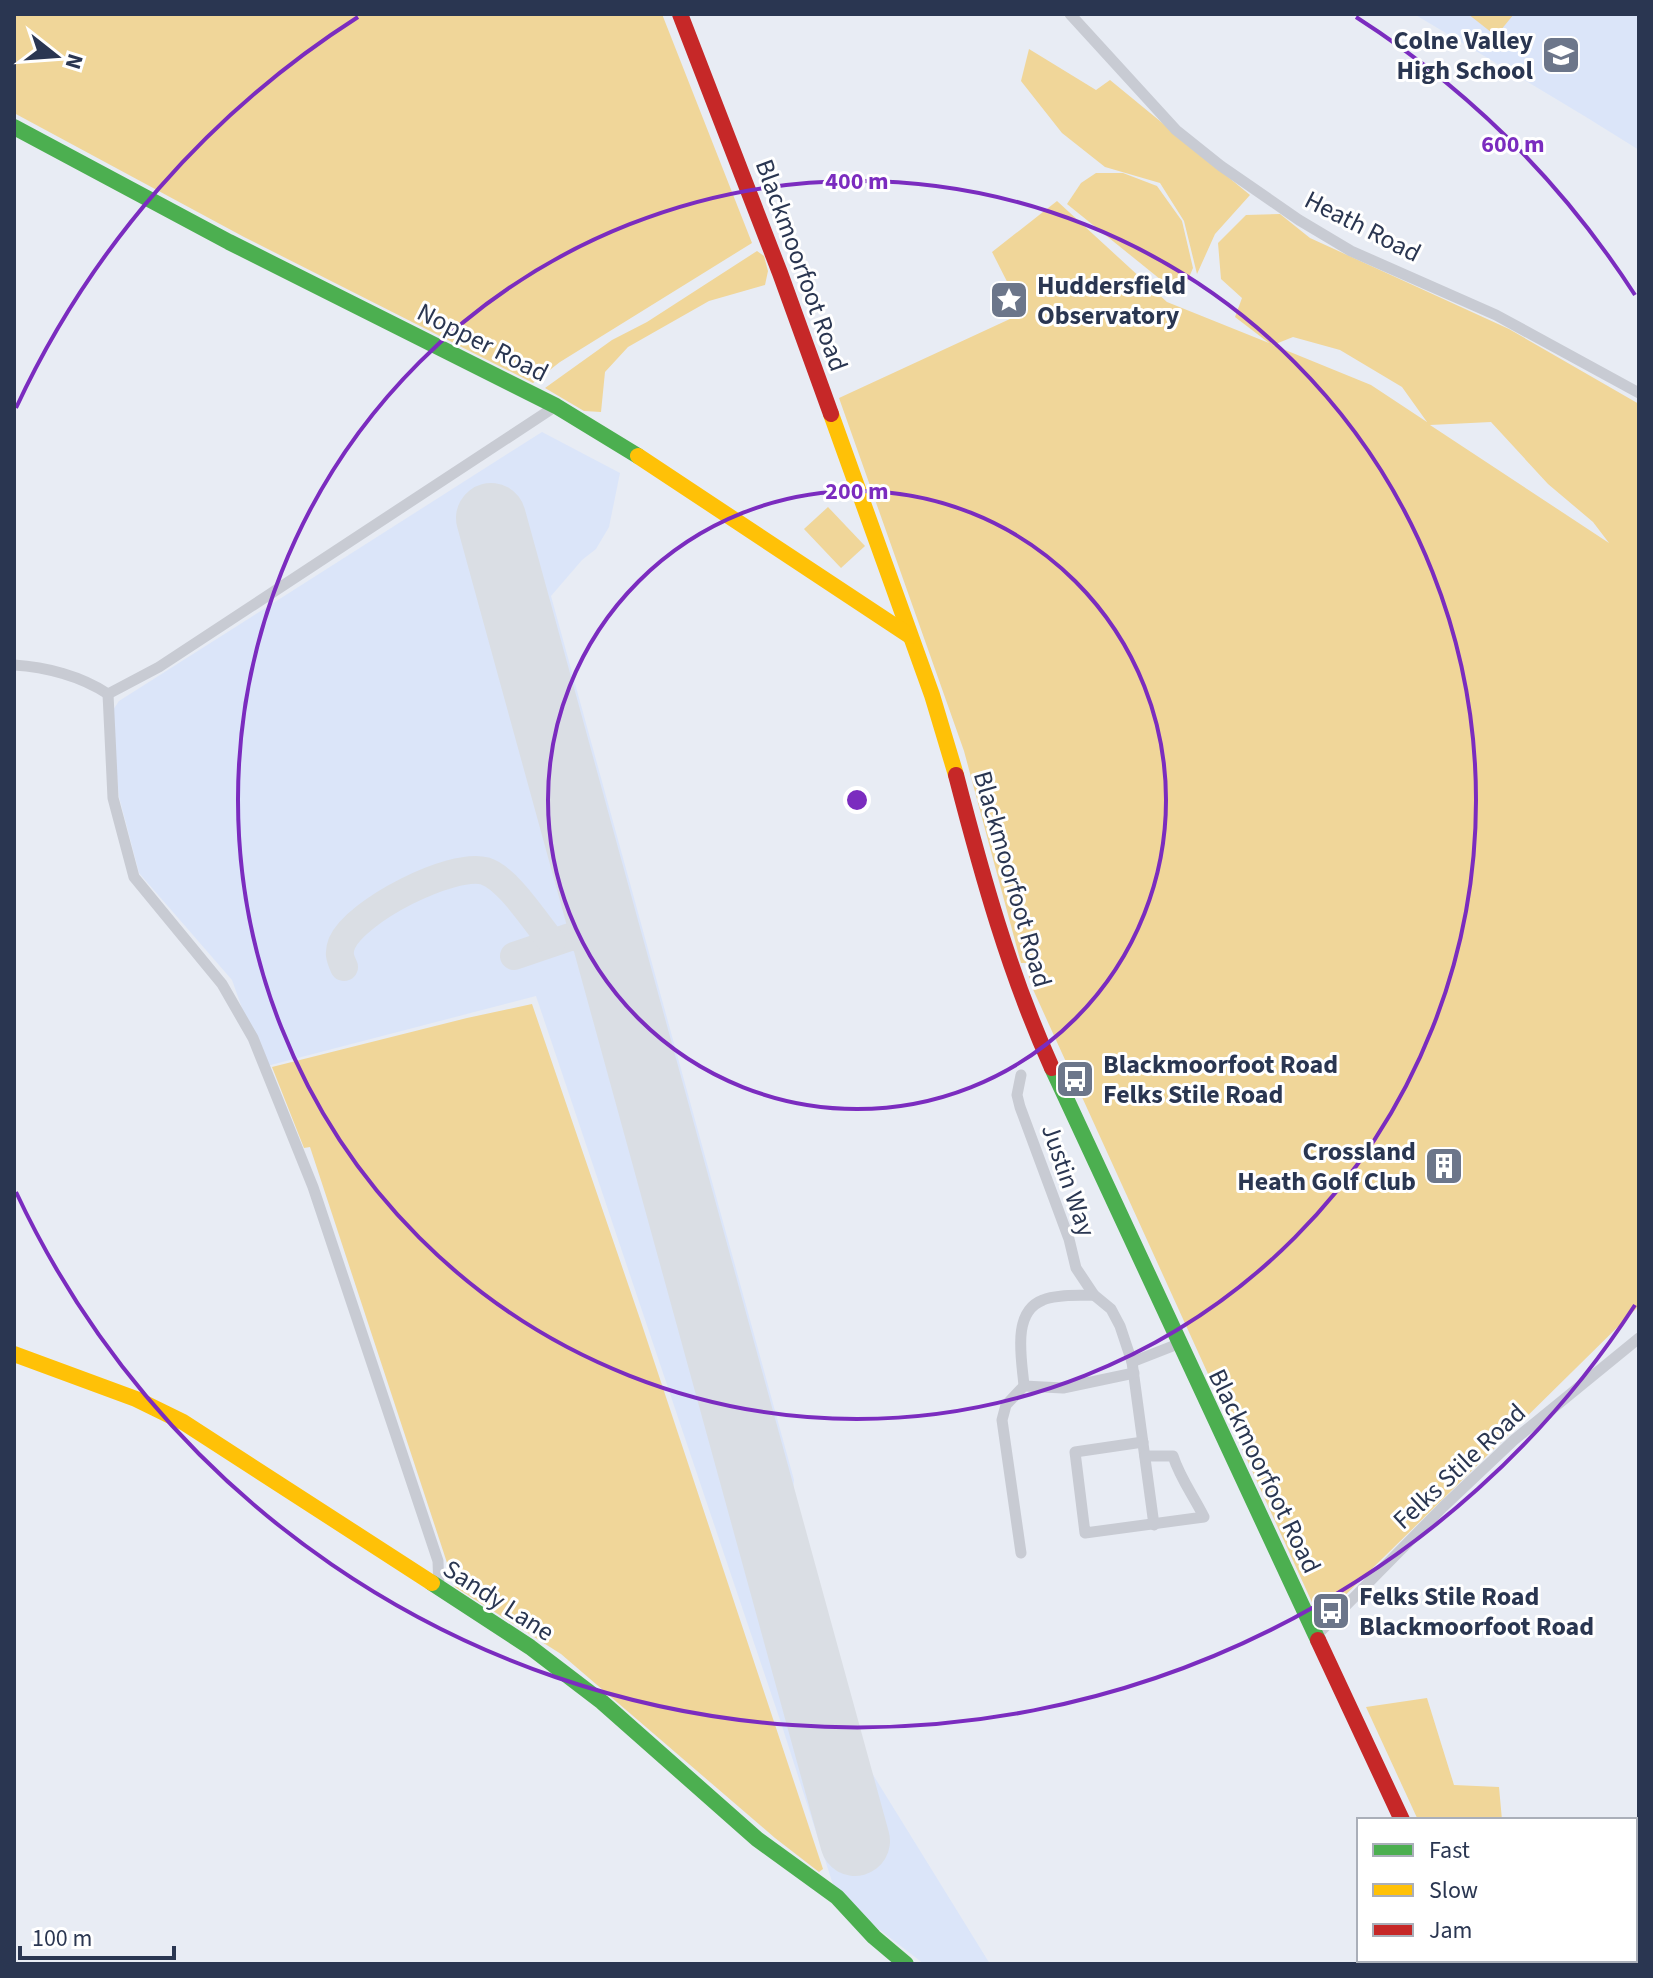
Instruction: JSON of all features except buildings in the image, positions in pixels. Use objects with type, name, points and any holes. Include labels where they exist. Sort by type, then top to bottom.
[{"type":"street","name":"Blackmoorfoot Road","points":[[680,14],[780,273],[910,636],[948,746],[999,935],[1014,978],[1178,1344],[1401,1818]]},
{"type":"street","name":"Heath Road","points":[[1070,14],[1176,130],[1221,166],[1299,220],[1351,251],[1496,315],[1639,393]]},
{"type":"street","name":"Nopper Road","points":[[14,127],[229,242],[556,406],[681,482],[910,636]]},
{"type":"street","points":[[108,694],[159,667],[556,406]]},
{"type":"street","points":[[14,665],[67,675],[108,694]]},
{"type":"street","points":[[108,694],[113,798],[134,877],[222,984],[253,1038],[313,1187],[438,1561],[439,1590]]},
{"type":"street","name":"Justin Way","points":[[1021,1075],[1017,1095],[1020,1107],[1069,1239],[1076,1268],[1094,1295]]},
{"type":"street","points":[[1021,1553],[1002,1420],[1006,1405],[1024,1386],[1020,1339],[1024,1320],[1033,1305],[1046,1298],[1094,1295],[1111,1309],[1120,1326],[1133,1368],[1154,1525]]},
{"type":"street","name":"Felks Stile Road","points":[[1317,1635],[1514,1440],[1639,1338]]},
{"type":"street","points":[[1024,1386],[1063,1388],[1133,1368],[1178,1344]]},
{"type":"street","name":"Sandy Lane","points":[[14,1354],[136,1399],[183,1422],[530,1647],[602,1702],[757,1839],[837,1897],[874,1937],[906,1964]]},
{"type":"street","points":[[1143,1442],[1075,1452],[1085,1533],[1204,1517],[1189,1487],[1180,1478],[1173,1456],[1145,1456]]},
{"type":"shaded area","points":[[14,14],[662,14],[752,243],[560,362],[533,383],[244,237],[14,113]]},
{"type":"shaded area","name":"Colne Valley High School","points":[[1414,14],[1639,14],[1639,150],[1586,117]]},
{"type":"shaded area","points":[[1468,14],[1514,14],[1496,36]]},
{"type":"shaded area","points":[[1029,49],[1096,90],[1110,80],[1250,195],[1215,234],[1197,274],[1184,221],[1160,183],[1105,167],[1062,133],[1021,81]]},
{"type":"shaded area","points":[[1096,173],[1123,173],[1157,186],[1182,221],[1193,268],[1181,296],[1067,204],[1081,183]]},
{"type":"shaded area","points":[[1057,201],[1167,302],[1269,343],[1235,317],[1242,298],[1221,279],[1218,243],[1246,215],[1280,214],[1310,238],[1509,329],[1639,404],[1639,1306],[1320,1620],[1031,985],[1026,963],[1021,963],[964,751],[839,398],[1023,313],[992,252]],"holes":[[[1293,337],[1340,350],[1402,387],[1427,422],[1371,385],[1273,345]],[[1491,422],[1548,484],[1593,522],[1609,543],[1430,425]]]},
{"type":"shaded area","points":[[757,251],[764,256],[768,271],[765,285],[709,301],[628,347],[605,372],[601,412],[584,411],[545,388],[612,340],[647,322]]},
{"type":"shaded area","points":[[542,432],[620,473],[609,527],[596,549],[582,560],[551,596],[794,1480],[791,1511],[867,1765],[990,1964],[924,1964],[837,1897],[536,996],[263,1067],[232,980],[139,873],[119,797],[111,713],[119,701]]},
{"type":"shaded area","points":[[828,507],[865,546],[841,568],[804,529]]},
{"type":"shaded area","points":[[532,1004],[823,1869],[819,1872],[775,1838],[561,1654],[455,1587],[310,1147],[304,1148],[272,1067]]},
{"type":"shaded area","points":[[1427,1698],[1454,1785],[1499,1787],[1502,1818],[1417,1818],[1366,1707]]},
{"type":"shaded area","points":[[1637,1860],[1639,1964],[1548,1964],[1637,1962]]},
{"type":"shaded area","points":[[1479,1962],[1549,1962],[1548,1964]]},
{"type":"taxiway","points":[[344,967],[340,955],[342,943],[365,917],[429,881],[470,870],[485,871],[503,882],[552,942]]},
{"type":"taxiway","points":[[514,956],[573,936],[587,941],[617,976]]},
{"type":"runway","points":[[491,518],[855,1841]]},
{"type":"traffic: fast","points":[[14,127],[229,242],[556,406],[638,456]]},
{"type":"traffic: fast","points":[[1052,1068],[1318,1640]]},
{"type":"traffic: fast","points":[[432,1583],[530,1647],[602,1702],[757,1839],[837,1897],[874,1937],[906,1964]]},
{"type":"traffic: slow","points":[[831,414],[932,695],[956,775]]},
{"type":"traffic: slow","points":[[638,456],[910,636]]},
{"type":"traffic: slow","points":[[14,1354],[136,1399],[183,1422],[432,1583]]},
{"type":"traffic: jam","points":[[680,14],[831,414]]},
{"type":"traffic: jam","points":[[956,775],[986,887],[1010,960],[1052,1068]]},
{"type":"traffic: jam","points":[[1318,1640],[1401,1818]]},
{"type":"place","name":"Colne Valley High School","points":[[1561,55]]},
{"type":"place","name":"Huddersfield Observatory","points":[[1009,300]]},
{"type":"place","name":"Blackmoorfoot Road Felks Stile Road","points":[[1075,1079]]},
{"type":"place","name":"Crossland Heath Golf Club","points":[[1444,1166]]},
{"type":"place","name":"Felks Stile Road Blackmoorfoot Road","points":[[1331,1611]]}]
